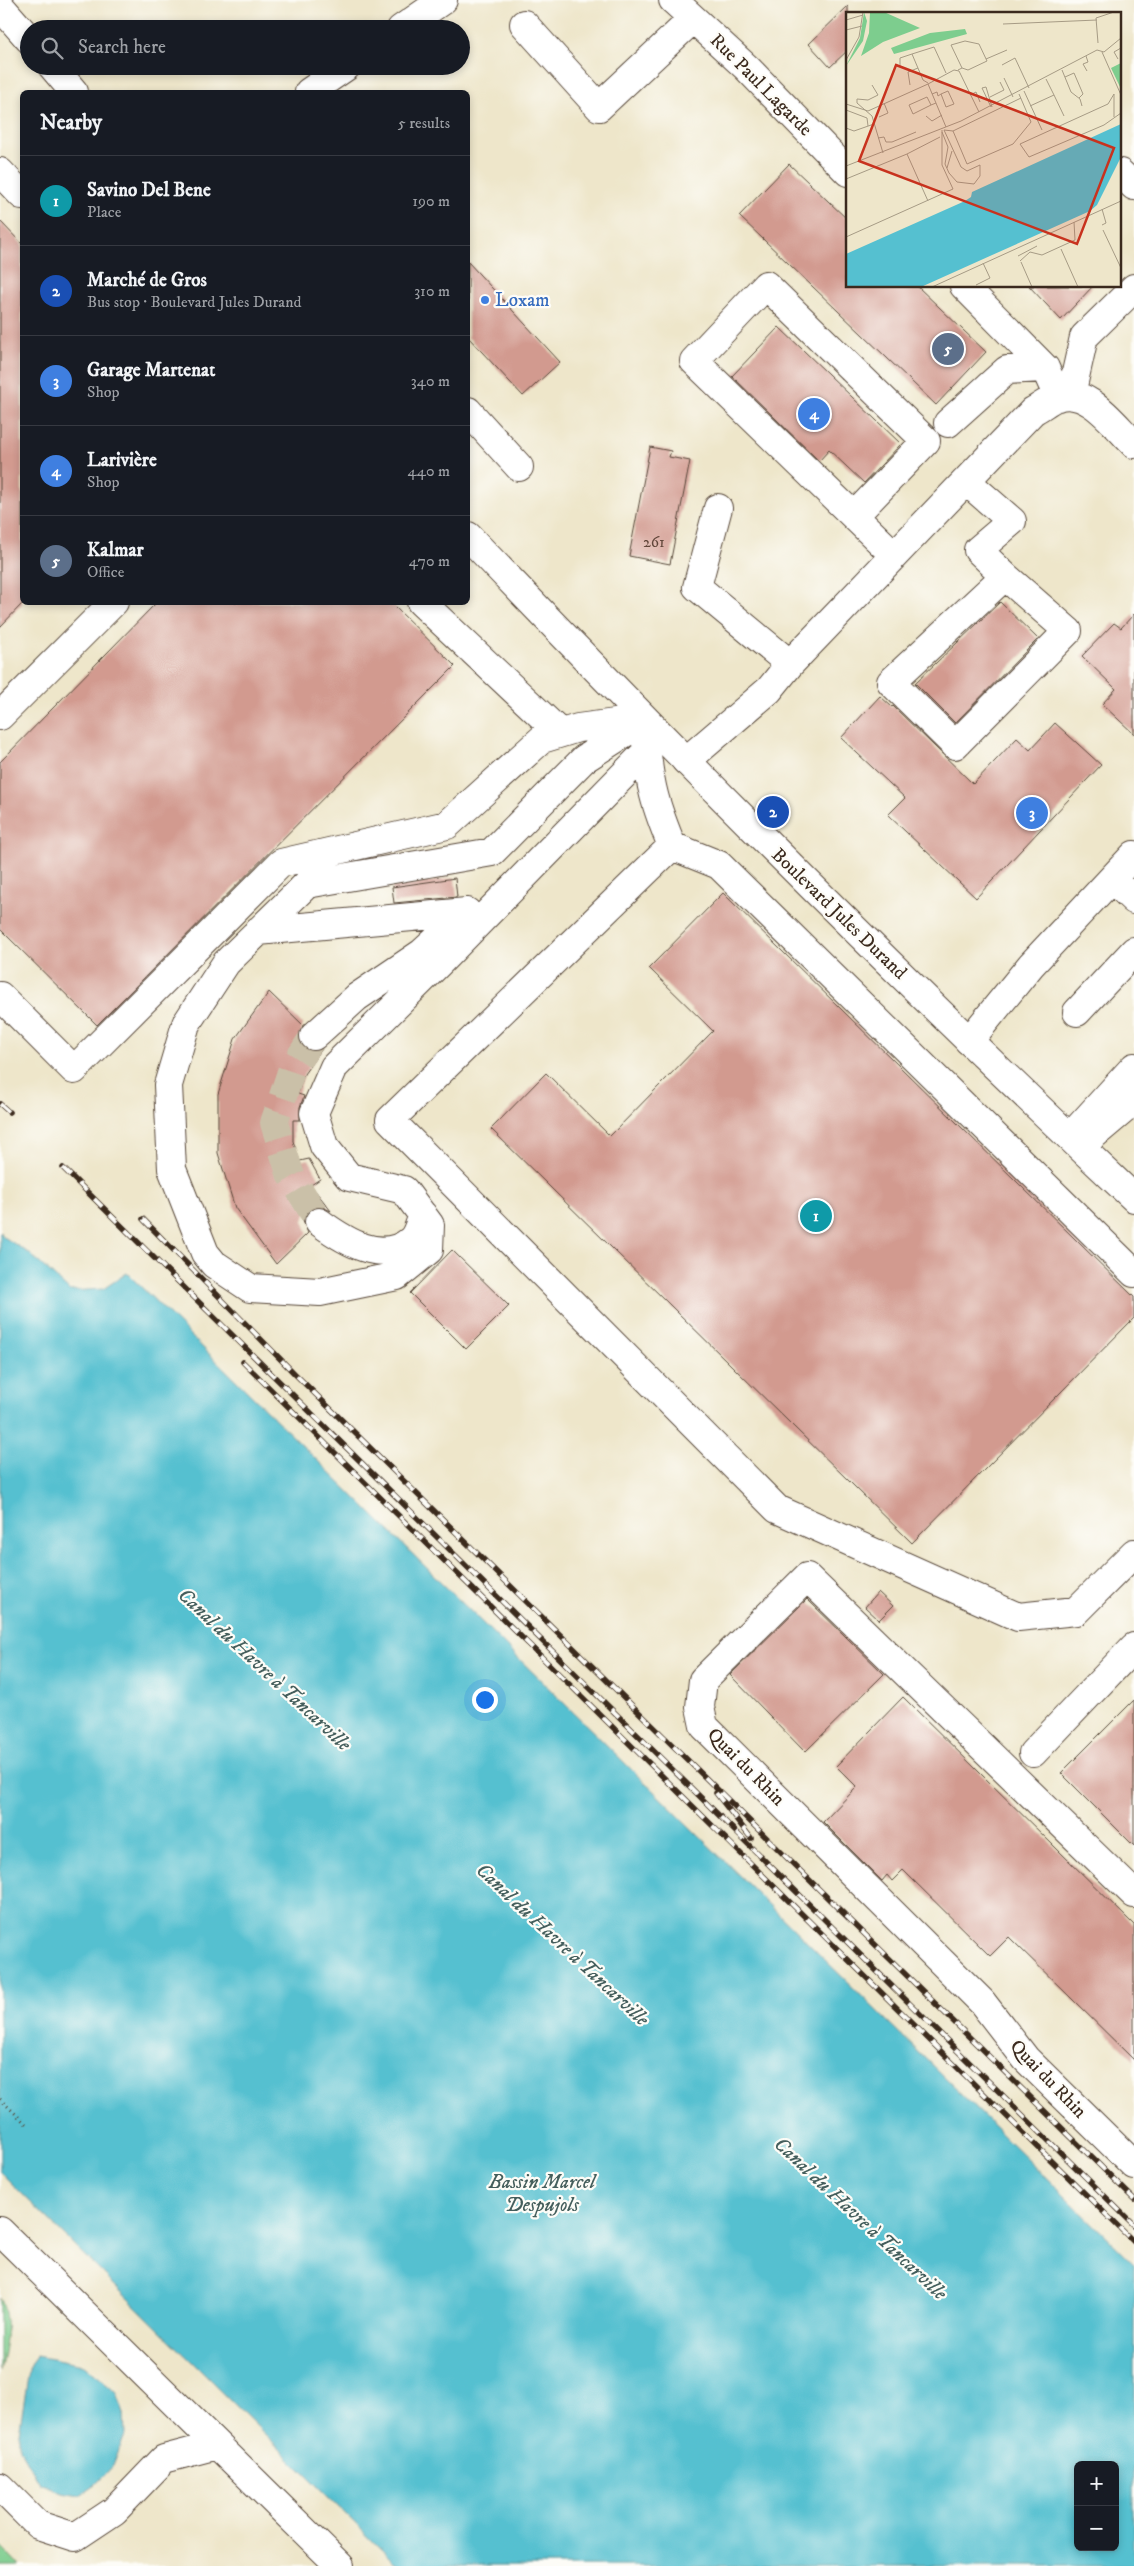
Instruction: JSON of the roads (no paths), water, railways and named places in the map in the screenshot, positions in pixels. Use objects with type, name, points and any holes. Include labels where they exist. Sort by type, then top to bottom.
[{"type":"main road","name":"Rue Paul Lagarde","points":[[673,0],[747,68],[846,170]]},
{"type":"main road","points":[[414,20],[440,1]]},
{"type":"main road","points":[[0,6],[20,29]]},
{"type":"main road","points":[[524,24],[599,107],[693,18]]},
{"type":"main road","points":[[60,75],[72,90]]},
{"type":"main road","points":[[313,90],[334,75]]},
{"type":"main road","points":[[0,172],[20,193]]},
{"type":"main road","points":[[1122,174],[1134,186]]},
{"type":"main road","points":[[854,516],[926,441],[766,285],[694,360],[854,516],[894,555]]},
{"type":"main road","points":[[966,288],[1045,368],[1064,396]]},
{"type":"main road","points":[[1064,396],[1084,337],[1134,288]]},
{"type":"main road","points":[[948,423],[1007,370],[1045,368]]},
{"type":"main road","points":[[686,761],[769,690],[790,664],[1033,411],[1064,396],[1089,401],[1134,444]]},
{"type":"main road","points":[[470,413],[519,467]]},
{"type":"main road","points":[[966,481],[1012,521],[978,550],[1068,631],[955,745],[891,682],[1005,576]]},
{"type":"main road","points":[[718,508],[697,587],[790,664]]},
{"type":"main road","name":"Boulevard Jules Durand","points":[[470,538],[646,735],[686,761],[810,888],[1134,1198]]},
{"type":"main road","points":[[0,716],[111,605]]},
{"type":"main road","points":[[424,605],[560,733]]},
{"type":"main road","points":[[0,996],[74,1070],[281,863],[447,825],[542,739],[578,728],[646,735]]},
{"type":"main road","points":[[646,735],[651,786],[657,809],[672,846],[719,865],[1134,1273]]},
{"type":"main road","points":[[314,1036],[357,997],[422,953],[563,820],[646,735]]},
{"type":"main road","points":[[646,735],[453,949],[334,1067],[314,1113],[324,1146],[349,1177],[404,1190],[430,1225],[429,1250],[397,1276],[320,1292],[250,1288],[214,1264],[205,1253],[172,1168],[168,1085],[186,1024],[226,963],[307,884],[492,852],[584,759],[646,735]]},
{"type":"main road","points":[[672,846],[390,1120],[777,1509],[1018,1617],[1076,1611],[1134,1554]]},
{"type":"main road","points":[[969,1040],[1031,965],[1134,855]]},
{"type":"main road","points":[[1112,879],[1134,900]]},
{"type":"main road","points":[[258,931],[467,912]]},
{"type":"main road","points":[[1076,1012],[1134,951]]},
{"type":"main road","points":[[1075,1142],[1134,1067]]},
{"type":"main road","points":[[1075,1142],[1134,1101]]},
{"type":"main road","points":[[319,1222],[343,1239],[368,1249],[390,1252],[413,1239],[423,1215]]},
{"type":"main road","name":"Quai du Rhin","points":[[1134,1894],[807,1577],[704,1680],[700,1707],[704,1726],[982,2002],[1026,2059],[1134,2165]]},
{"type":"main road","points":[[1033,1752],[1134,1647]]},
{"type":"main road","points":[[0,2231],[340,2566]]},
{"type":"main road","points":[[0,2487],[38,2525],[75,2537],[114,2511],[164,2459],[217,2445]]},
{"type":"water","name":"Bassin Marcel Despujols","points":[[0,1232],[4,1237],[30,1254],[70,1291],[103,1289],[127,1273],[1134,2264],[1134,2566],[401,2566],[393,2561],[0,2172]]},
{"type":"water","points":[[36,2356],[83,2365],[117,2393],[124,2413],[125,2435],[113,2466],[95,2485],[80,2495],[62,2492],[39,2483],[19,2448],[19,2433],[30,2364]]},
{"type":"tunnel","points":[[314,1036],[292,1069],[274,1123],[291,1176],[319,1222]]},
{"type":"railway","points":[[0,1104],[9,1112]]},
{"type":"railway","points":[[63,1168],[1134,2225]]},
{"type":"railway","points":[[143,1219],[296,1375],[1134,2199]]},
{"type":"railway","points":[[243,1362],[1134,2242]]},
{"type":"railway","points":[[716,1793],[751,1838]]},
{"type":"place","name":"Loxam","points":[[485,300]]},
{"type":"place","name":"Kalmar","points":[[948,349]]},
{"type":"place","name":"Larivière","points":[[814,414]]},
{"type":"place","name":"Marché de Gros","points":[[773,812]]},
{"type":"place","name":"Garage Martenat","points":[[1032,813]]},
{"type":"place","name":"Savino Del Bene","points":[[816,1216]]},
{"type":"water label","name":"Canal du Havre à Tancarville","points":[[264,1670]]},
{"type":"water label","name":"Canal du Havre à Tancarville","points":[[562,1945]]},
{"type":"water label","name":"Canal du Havre à Tancarville","points":[[860,2219]]}]
